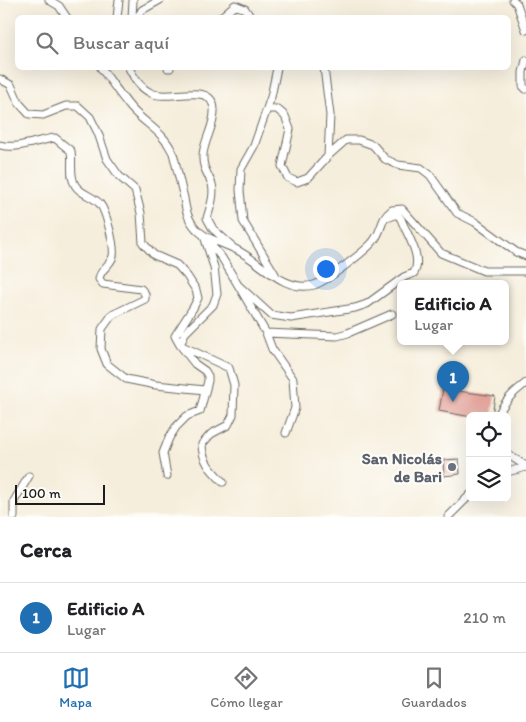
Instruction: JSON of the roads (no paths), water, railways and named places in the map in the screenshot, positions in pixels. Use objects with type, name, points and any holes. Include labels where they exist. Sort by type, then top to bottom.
[{"type":"street","points":[[49,0],[59,6],[65,15]]},
{"type":"street","points":[[117,15],[119,0]]},
{"type":"street","points":[[132,15],[133,0]]},
{"type":"street","points":[[140,15],[142,10],[160,0]]},
{"type":"street","points":[[513,0],[517,4],[526,30]]},
{"type":"street","points":[[223,15],[235,5],[245,9],[249,15]]},
{"type":"street","points":[[526,60],[523,72],[523,86],[526,89]]},
{"type":"street","points":[[103,70],[132,109],[161,133],[169,143],[188,218],[222,258],[266,333],[272,349],[293,379],[295,408],[286,433]]},
{"type":"street","points":[[130,70],[136,82],[152,94],[182,95],[200,93],[209,97],[214,104],[215,112],[203,154],[204,168],[212,186],[212,200],[207,218],[213,229],[238,250],[276,276],[296,286],[315,285],[363,252],[376,239],[382,221],[386,214],[392,210],[402,210],[441,253],[484,271],[526,271]]},
{"type":"street","points":[[276,276],[243,221],[240,190],[241,169],[254,146],[267,110],[277,70]]},
{"type":"street","points":[[324,70],[330,115],[328,156]]},
{"type":"street","points":[[0,79],[11,85],[19,103],[29,114],[43,115],[66,106],[78,106],[90,117],[107,159],[119,176],[135,190],[141,213],[143,243],[154,256],[177,265],[196,290],[198,298],[176,336],[180,345],[195,364],[205,371],[208,381],[200,411],[187,416],[168,438],[163,453],[167,476]]},
{"type":"street","points":[[267,110],[277,109],[285,116],[290,129],[282,166],[288,178],[298,182],[308,178],[346,140],[359,140],[373,145],[385,159],[398,165],[420,168],[430,175],[457,213],[474,222],[516,252],[526,256]]},
{"type":"street","points":[[0,145],[17,147],[55,138],[72,151],[71,177],[76,188],[100,204],[109,227],[113,246],[112,258],[102,269],[99,279],[103,284],[142,289],[146,294],[145,299],[112,315],[102,329],[101,349],[107,364],[126,378],[156,385],[205,390]]},
{"type":"street","points":[[390,217],[398,215],[401,219],[417,257],[418,267],[414,273],[400,280]]},
{"type":"street","points":[[204,236],[238,250]]},
{"type":"street","points":[[180,345],[186,333],[213,306],[217,294],[214,267],[204,236]]},
{"type":"street","points":[[238,285],[271,316],[291,318],[355,308],[367,304],[397,282]]},
{"type":"street","points":[[266,333],[337,336],[392,314]]},
{"type":"street","points":[[180,345],[229,368],[234,385],[233,415],[228,425],[210,434],[202,444],[202,453],[208,466],[223,482]]},
{"type":"street","points":[[500,412],[512,394],[526,383]]},
{"type":"street","points":[[511,457],[526,466]]},
{"type":"street","points":[[511,471],[526,466]]},
{"type":"street","points":[[14,517],[14,501],[29,476]]},
{"type":"street","points":[[448,517],[466,499]]},
{"type":"place","name":"Edificio A","points":[[453,402]]},
{"type":"place","name":"San Nicolás de Bari","points":[[452,467]]}]
